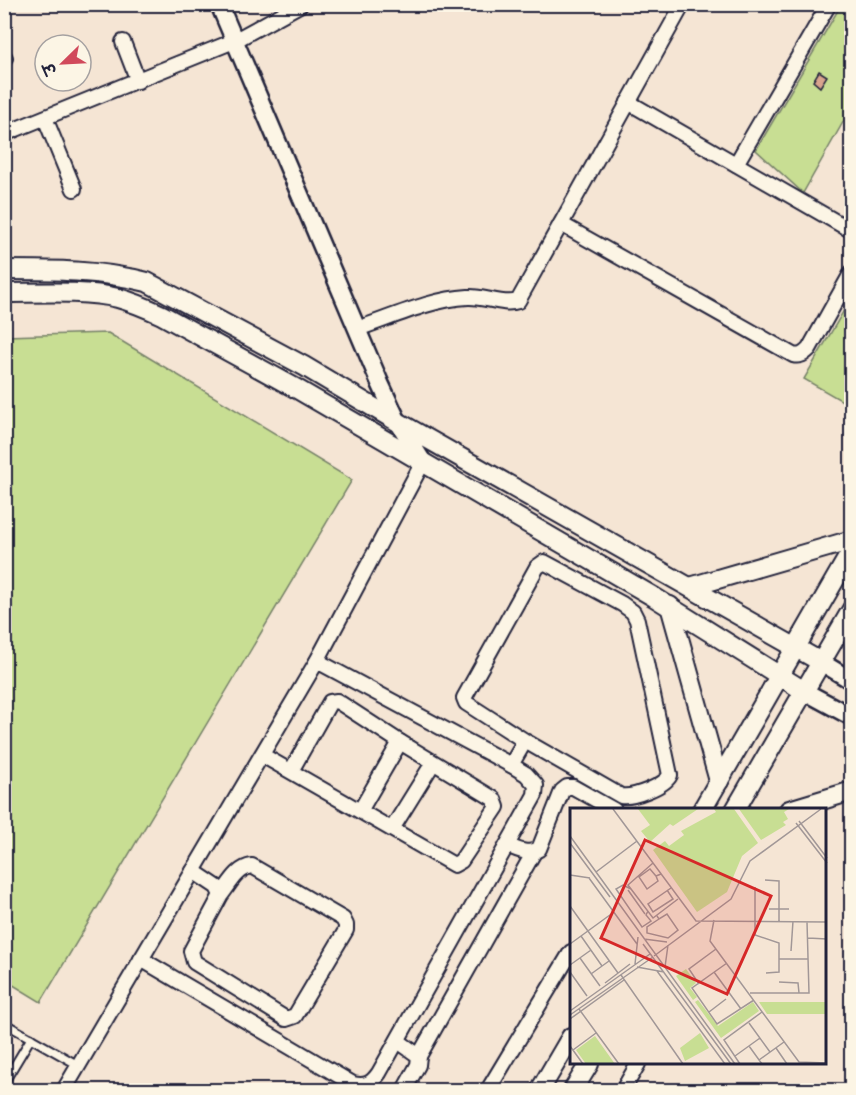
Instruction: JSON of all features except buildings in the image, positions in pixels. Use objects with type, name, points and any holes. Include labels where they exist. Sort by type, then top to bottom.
[{"type":"main road","points":[[4,270],[72,270],[120,275],[147,282],[304,366],[398,422],[821,662]]},
{"type":"main road","points":[[4,292],[116,298],[141,305],[297,388],[670,606],[804,691]]},
{"type":"main road","points":[[690,587],[852,540]]},
{"type":"main road","points":[[703,808],[852,550]]},
{"type":"main road","points":[[670,606],[719,781]]},
{"type":"main road","points":[[736,808],[852,609]]},
{"type":"main road","points":[[795,808],[852,790]]},
{"type":"main road","points":[[540,1090],[570,1038]]},
{"type":"main road","points":[[573,1090],[588,1065]]},
{"type":"street","points":[[64,1090],[317,662],[423,462],[398,422],[219,4]]},
{"type":"street","points":[[4,134],[234,41],[301,4]]},
{"type":"street","points":[[357,329],[453,299],[486,297],[512,303],[518,301],[683,4]]},
{"type":"street","points":[[736,164],[829,4]]},
{"type":"street","points":[[123,42],[138,81]]},
{"type":"street","points":[[628,102],[852,231]]},
{"type":"street","points":[[45,118],[74,189]]},
{"type":"street","points":[[561,224],[793,355],[803,355],[809,349],[852,272]]},
{"type":"street","points":[[544,562],[633,612],[637,620],[670,775],[663,784],[632,796],[621,796],[525,741],[466,703],[464,698],[537,567],[544,562]]},
{"type":"street","points":[[141,958],[353,1084],[363,1086],[373,1082],[398,1041],[535,795],[536,785],[526,774],[511,765],[317,662]]},
{"type":"street","points":[[821,662],[852,681]]},
{"type":"street","points":[[804,691],[852,717]]},
{"type":"street","points":[[262,754],[291,771],[360,811],[454,864],[461,861],[496,807],[494,799],[337,701],[330,702],[291,771]]},
{"type":"street","points":[[511,765],[525,741]]},
{"type":"street","points":[[360,811],[400,742]]},
{"type":"street","points":[[392,829],[433,763]]},
{"type":"street","points":[[404,1090],[418,1065],[419,1056],[534,852],[539,849],[562,791],[567,787],[573,787],[610,808]]},
{"type":"street","points":[[507,845],[523,852],[534,852]]},
{"type":"street","points":[[252,866],[343,919],[346,930],[295,1016],[291,1019],[286,1019],[194,962],[191,951],[221,896],[243,868],[252,866]]},
{"type":"street","points":[[193,871],[216,887],[221,896]]},
{"type":"street","points":[[488,1090],[570,954]]},
{"type":"street","points":[[398,1041],[419,1056]]},
{"type":"street","points":[[624,1090],[637,1065]]},
{"type":"lane","points":[[4,1023],[78,1065]]},
{"type":"lane","points":[[4,1083],[31,1038]]},
{"type":"green space","points":[[841,5],[851,5],[851,108],[803,193],[756,150]]},
{"type":"green space","points":[[851,298],[851,406],[804,379]]},
{"type":"green space","points":[[108,333],[352,480],[41,1002],[5,980],[5,336]]}]
